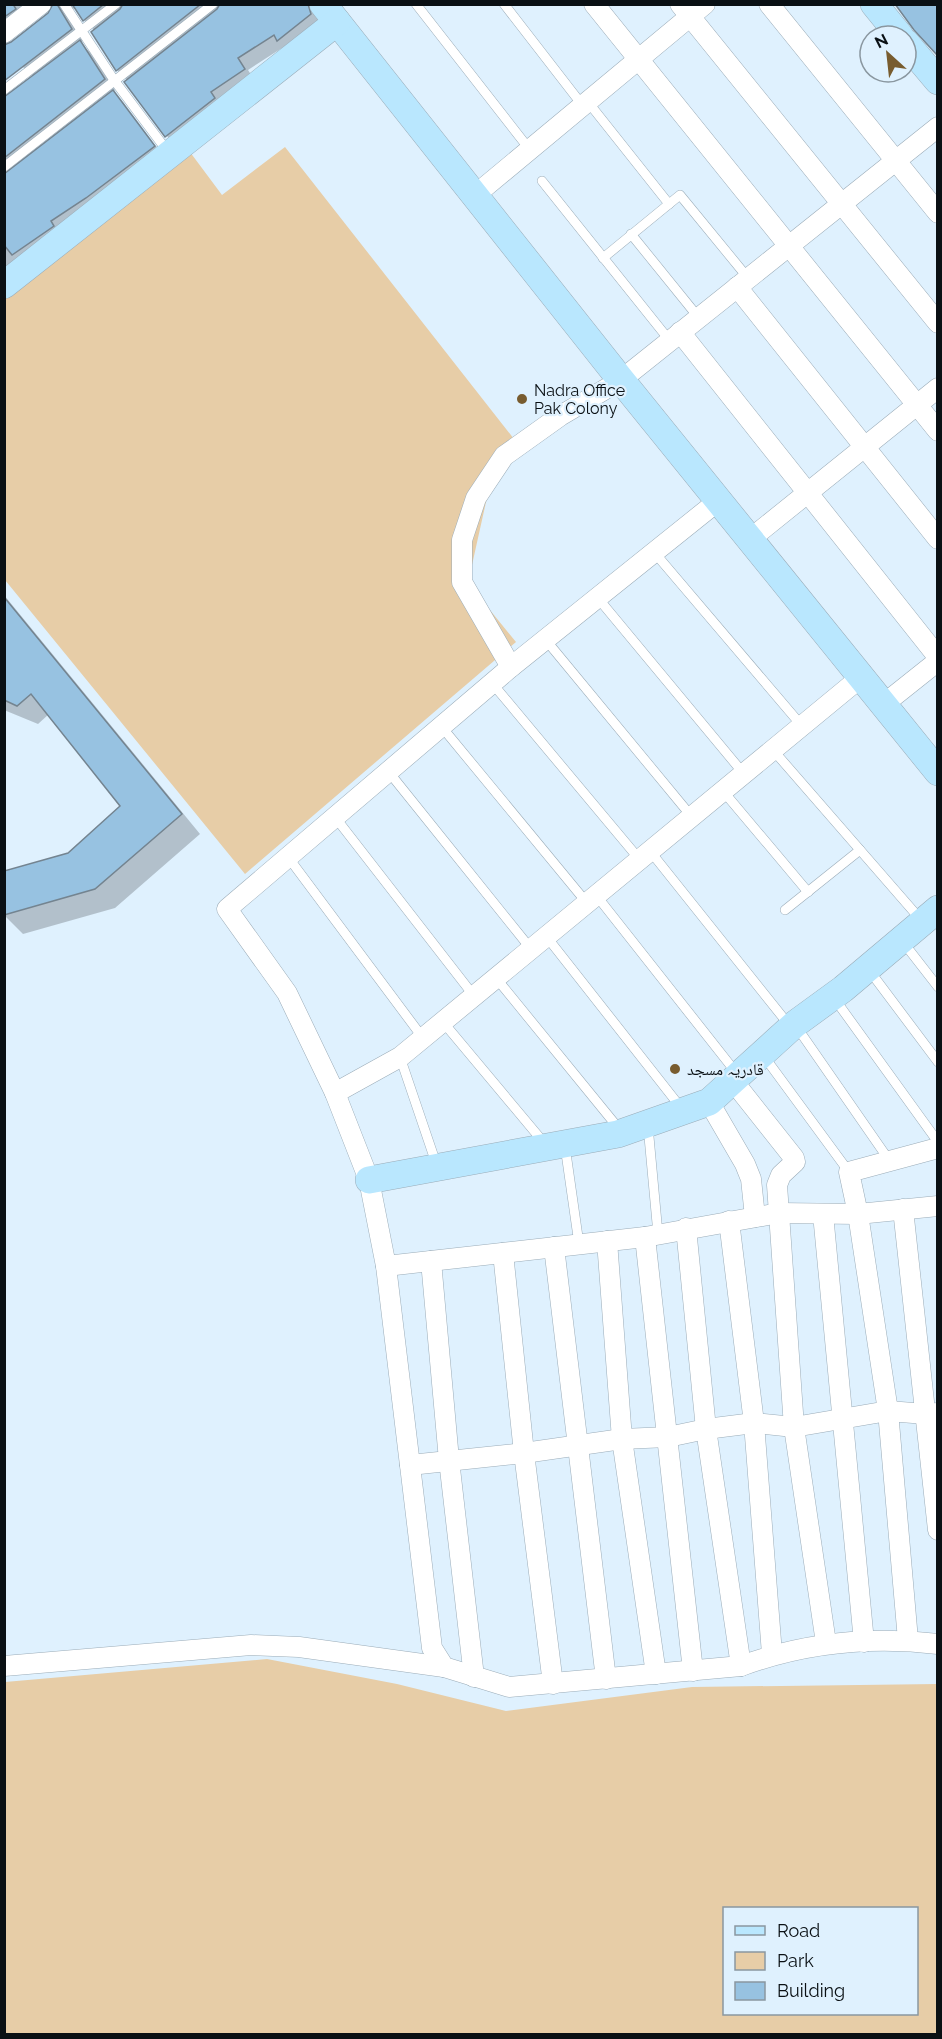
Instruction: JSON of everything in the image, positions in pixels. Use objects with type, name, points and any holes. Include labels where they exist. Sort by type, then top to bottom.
[{"type":"street","points":[[4,33],[41,4]]},
{"type":"street","points":[[594,4],[938,431]]},
{"type":"street","points":[[769,4],[938,213]]},
{"type":"street","points":[[874,4],[890,24]]},
{"type":"street","points":[[474,196],[639,61],[692,9],[841,204],[938,323]]},
{"type":"street","points":[[4,285],[170,155],[332,11],[474,196],[938,772]]},
{"type":"street","points":[[918,57],[938,81]]},
{"type":"street","points":[[511,667],[462,582],[462,540],[476,498],[504,456],[560,416],[621,380],[938,127]]},
{"type":"street","points":[[742,283],[865,448],[938,539]]},
{"type":"street","points":[[675,336],[807,493],[938,659],[884,704]]},
{"type":"street","points":[[749,540],[938,388]]},
{"type":"street","points":[[444,1667],[432,1648],[386,1266],[369,1180],[335,1093],[287,993],[227,909],[511,667],[718,501]]},
{"type":"street","points":[[335,1093],[400,1057],[860,678]]},
{"type":"street","points":[[369,1180],[622,1133],[709,1102],[793,1026],[934,913]]},
{"type":"street","points":[[736,1078],[795,1162],[778,1179],[777,1185],[794,1427],[826,1643]]},
{"type":"street","points":[[709,1102],[745,1164],[751,1179],[755,1217]]},
{"type":"street","points":[[908,1640],[888,1411],[858,1214],[849,1172],[938,1148]]},
{"type":"street","points":[[386,1266],[652,1235],[779,1213],[858,1214],[938,1206]]},
{"type":"street","points":[[903,1209],[932,1414],[938,1530]]},
{"type":"street","points":[[823,1214],[864,1642]]},
{"type":"street","points":[[729,1221],[754,1423],[772,1654]]},
{"type":"street","points":[[686,1228],[706,1430],[741,1666]]},
{"type":"street","points":[[652,1235],[668,1437],[693,1671]]},
{"type":"street","points":[[607,1241],[621,1439],[656,1674]]},
{"type":"street","points":[[554,1247],[606,1679]]},
{"type":"street","points":[[503,1253],[524,1452],[554,1684]]},
{"type":"street","points":[[431,1261],[449,1461],[474,1677]]},
{"type":"street","points":[[410,1465],[621,1439],[668,1437],[754,1423],[794,1427],[888,1411],[932,1414]]},
{"type":"street","points":[[4,1665],[251,1645],[311,1648],[444,1667],[509,1687],[741,1666],[772,1654],[826,1643],[908,1640],[938,1644]]},
{"type":"lane","points":[[64,4],[114,81],[170,155]]},
{"type":"lane","points":[[4,90],[116,4]]},
{"type":"lane","points":[[4,167],[213,4]]},
{"type":"lane","points":[[416,4],[530,150]]},
{"type":"lane","points":[[504,4],[669,204]]},
{"type":"lane","points":[[542,181],[603,258],[675,336]]},
{"type":"lane","points":[[603,258],[680,195],[742,283]]},
{"type":"lane","points":[[631,234],[699,318]]},
{"type":"lane","points":[[654,552],[801,726]]},
{"type":"lane","points":[[597,597],[744,774]]},
{"type":"lane","points":[[545,639],[692,817]]},
{"type":"lane","points":[[492,683],[793,1026],[889,1160]]},
{"type":"lane","points":[[441,726],[591,899],[736,1078]]},
{"type":"lane","points":[[773,750],[860,850],[934,913]]},
{"type":"lane","points":[[388,771],[531,949]]},
{"type":"lane","points":[[723,791],[807,892]]},
{"type":"lane","points":[[335,817],[474,996]]},
{"type":"lane","points":[[785,910],[860,850]]},
{"type":"lane","points":[[288,857],[423,1038]]},
{"type":"lane","points":[[546,936],[683,1111]]},
{"type":"lane","points":[[901,940],[938,987]]},
{"type":"lane","points":[[867,968],[938,1062]]},
{"type":"lane","points":[[496,978],[622,1133]]},
{"type":"lane","points":[[833,996],[938,1142]]},
{"type":"lane","points":[[443,1022],[556,1145],[579,1244]]},
{"type":"lane","points":[[762,1053],[849,1172]]},
{"type":"lane","points":[[400,1057],[437,1167]]},
{"type":"lane","points":[[648,1124],[652,1235]]},
{"type":"green space","points":[[285,147],[514,439],[486,502],[468,583],[516,642],[245,874],[5,580],[4,299],[187,148],[222,195]]},
{"type":"green space","points":[[267,1659],[397,1684],[506,1711],[692,1687],[937,1684],[937,2034],[5,2034],[5,1682]]},
{"type":"building","points":[[4,4],[13,4],[16,9],[4,17]]},
{"type":"building","points":[[53,4],[57,4],[72,29],[4,81],[4,45],[48,13]]},
{"type":"building","points":[[72,4],[104,4],[83,21]]},
{"type":"building","points":[[123,4],[201,4],[116,71],[91,32]]},
{"type":"building","points":[[220,4],[308,4],[311,14],[277,41],[274,35],[238,58],[245,69],[211,92],[215,98],[165,137],[124,82],[217,9]]},
{"type":"building","points":[[895,4],[938,4],[938,56],[918,34],[918,24],[910,24]]},
{"type":"building","points":[[80,40],[105,79],[4,158],[4,97]]},
{"type":"building","points":[[113,90],[155,146],[86,198],[51,221],[54,226],[12,255],[4,245],[4,174]]},
{"type":"building","points":[[4,597],[182,814],[95,889],[4,915],[4,871],[68,853],[120,806],[31,694],[17,706],[4,700]]},
{"type":"place","name":"Nadra Office Pak Colony","points":[[522,399]]},
{"type":"place","name":"قادریہ مسجد","points":[[675,1069]]}]
